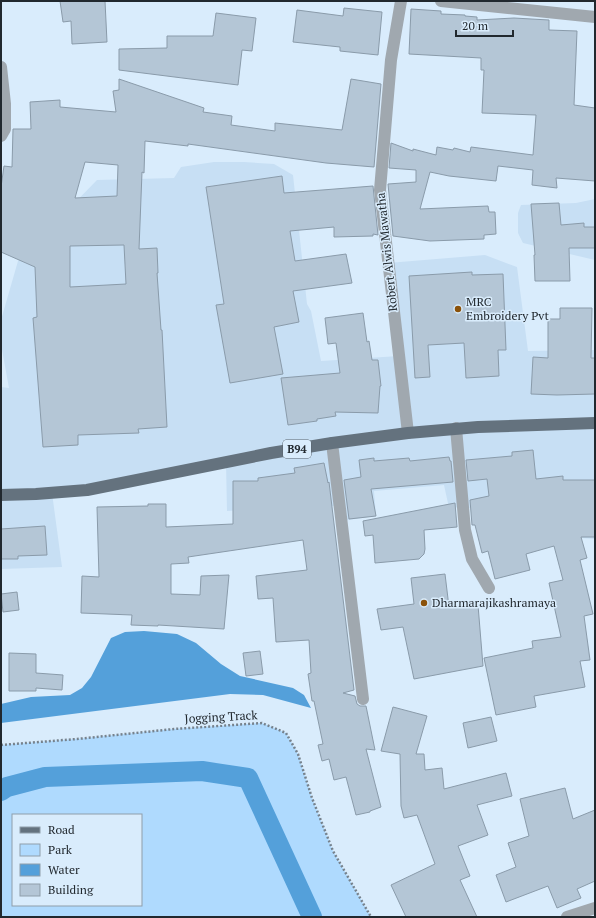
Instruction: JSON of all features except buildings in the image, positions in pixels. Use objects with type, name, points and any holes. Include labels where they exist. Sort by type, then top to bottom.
[{"type":"main road","name":"B94","points":[[1,495],[87,490],[270,453],[408,432],[456,428],[595,423]]},
{"type":"street","name":"Robert Alwis Mawatha","points":[[401,1],[391,60],[380,190],[408,432]]},
{"type":"street","points":[[441,1],[528,5],[595,17]]},
{"type":"street","points":[[1,67],[5,104],[5,129],[1,136]]},
{"type":"street","points":[[456,428],[467,538],[472,559],[489,588]]},
{"type":"street","points":[[332,443],[349,570],[363,699]]},
{"type":"street","points":[[568,917],[595,908]]},
{"type":"path","name":"Jogging Track","points":[[1,745],[174,729],[262,723],[286,733],[298,754],[312,798],[333,851],[371,917]]},
{"type":"shaded area","points":[[214,162],[274,164],[293,175],[307,304],[311,311],[321,361],[399,356],[388,263],[485,255],[517,267],[528,351],[595,350],[595,539],[581,538],[579,514],[498,512],[463,507],[449,508],[444,485],[374,491],[376,516],[342,521],[340,505],[312,509],[259,509],[227,511],[226,462],[52,493],[62,567],[1,569],[1,387],[9,388],[1,344],[1,320],[18,261],[97,180],[174,178],[181,167]]},
{"type":"shaded area","points":[[595,199],[595,260],[523,243],[518,233],[518,213],[521,205],[576,203]]},
{"type":"green space","points":[[262,723],[286,733],[298,754],[312,798],[333,851],[371,917],[1,917],[1,745],[174,729]]},
{"type":"water","points":[[144,631],[177,634],[196,643],[221,664],[240,676],[293,688],[304,695],[311,708],[263,695],[230,694],[1,723],[1,704],[31,697],[70,695],[82,688],[91,677],[111,638],[125,632]]},
{"type":"waterway","points":[[1,791],[7,787],[45,777],[202,771],[248,778],[312,917]]},
{"type":"place","name":"MRC Embroidery Pvt","points":[[458,309]]},
{"type":"place","name":"Dharmarajikashramaya","points":[[424,603]]}]
